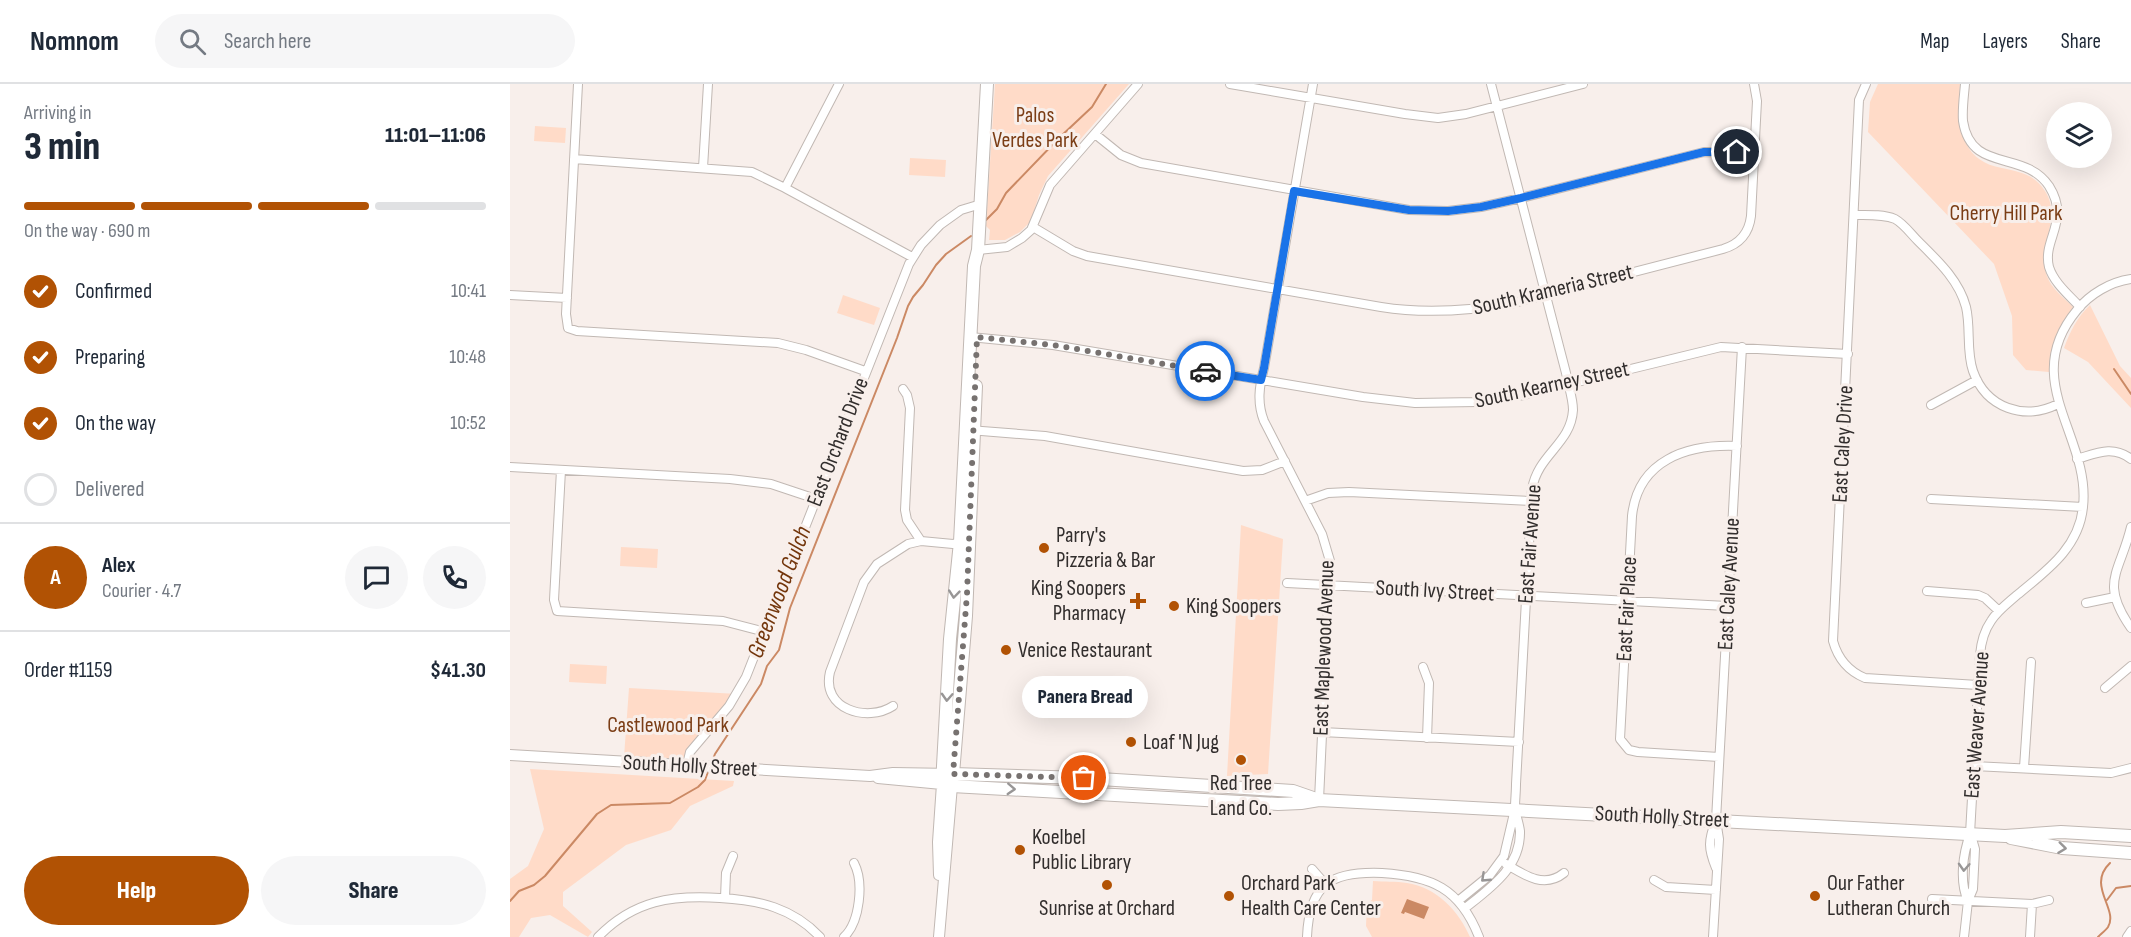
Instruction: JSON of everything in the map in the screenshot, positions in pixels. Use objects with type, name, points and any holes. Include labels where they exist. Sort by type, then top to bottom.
[{"type":"main road","points":[[948,780],[950,639],[965,542],[974,266],[978,250],[987,84]]},
{"type":"main road","name":"South Holly Street","points":[[948,780],[1084,778],[1293,791],[1319,800],[2005,836],[2061,832],[2131,836]]},
{"type":"main road","name":"South Holly Street","points":[[2005,836],[2062,848],[2131,853]]},
{"type":"street","points":[[578,84],[566,322],[568,328],[577,331],[778,343],[806,350],[865,371]]},
{"type":"street","points":[[703,168],[708,84]]},
{"type":"street","points":[[786,188],[839,84]]},
{"type":"street","points":[[978,250],[1007,247],[1022,238],[1033,226],[1050,185],[1138,84]]},
{"type":"street","points":[[1230,84],[1438,118],[1466,114],[1583,84]]},
{"type":"street","name":"East Maplewood Avenue","points":[[1313,84],[1259,402],[1261,415],[1322,534],[1328,551],[1330,586],[1319,800]]},
{"type":"street","name":"East Fair Avenue","points":[[1458,901],[1490,875],[1506,849],[1515,809],[1533,481],[1538,468],[1561,442],[1570,425],[1572,404],[1491,84]]},
{"type":"street","name":"South Krameria Street","points":[[1033,226],[1082,254],[1391,309],[1424,311],[1480,309],[1545,295],[1734,245],[1743,238],[1750,224],[1757,101],[1754,84]]},
{"type":"street","name":"East Caley Drive","points":[[1866,84],[1859,100],[1833,624],[1835,648],[1848,668],[1864,678],[1978,685]]},
{"type":"street","points":[[1965,84],[1964,122],[1972,144],[1980,152],[1992,158],[2028,167],[2037,173],[2050,189],[2058,217],[2049,254],[2049,267],[2058,282],[2080,307]]},
{"type":"street","points":[[1095,134],[1115,151],[1134,161],[1294,191],[1409,210],[1434,211],[1467,209],[1521,198],[1704,152],[1754,153]]},
{"type":"street","points":[[574,159],[749,171],[786,188],[912,257]]},
{"type":"street","name":"East Orchard Drive","points":[[692,766],[690,752],[741,688],[912,257],[926,238],[948,218],[981,204]]},
{"type":"street","points":[[1854,215],[1886,217],[1900,222],[1952,278],[1966,307],[1969,321],[1970,360],[1977,380],[1988,395],[2012,410],[2037,412],[2058,404]]},
{"type":"street","name":"East Weaver Avenue","points":[[1964,937],[1968,901],[1973,889],[1975,849],[1970,834],[1982,640],[1989,623],[1999,611],[2064,554],[2077,532],[2083,507],[2083,480],[2058,404],[2054,384],[2055,360],[2064,330],[2080,307],[2101,290],[2131,279]]},
{"type":"street","points":[[510,295],[567,298]]},
{"type":"street","name":"South Kearney Street","points":[[973,337],[1053,345],[1389,401],[1437,404],[1497,400],[1714,348],[1742,347],[1848,354]]},
{"type":"street","name":"East Caley Avenue","points":[[1713,937],[1719,839],[1716,820],[1719,757],[1742,347]]},
{"type":"street","points":[[1931,405],[1977,380]]},
{"type":"street","points":[[903,389],[910,408],[905,510],[907,520],[921,540]]},
{"type":"street","points":[[970,430],[1045,436],[1233,470],[1262,470],[1285,461]]},
{"type":"street","name":"East Fair Place","points":[[1719,757],[1638,752],[1629,750],[1620,739],[1627,601],[1633,506],[1643,481],[1660,463],[1679,454],[1711,446],[1737,446]]},
{"type":"street","points":[[2077,459],[2109,450],[2131,459]]},
{"type":"street","points":[[510,467],[730,479],[771,484],[816,499]]},
{"type":"street","points":[[561,470],[554,600],[557,611],[723,621],[765,632]]},
{"type":"street","points":[[1305,501],[1328,493],[1349,492],[1531,501]]},
{"type":"street","points":[[1931,499],[2083,507]]},
{"type":"street","points":[[2131,527],[2114,580],[2115,597],[2119,609],[2131,628]]},
{"type":"street","points":[[893,706],[875,713],[850,711],[838,704],[831,695],[828,677],[867,577],[885,558],[908,544],[921,540],[953,544],[965,542]]},
{"type":"street","name":"South Ivy Street","points":[[1287,583],[1727,606]]},
{"type":"street","points":[[1927,591],[1978,595],[1985,598],[1999,611]]},
{"type":"street","points":[[2086,603],[2115,597]]},
{"type":"street","points":[[2024,768],[2031,662]]},
{"type":"street","points":[[2105,688],[2131,666]]},
{"type":"street","points":[[1423,667],[1429,683],[1427,738]]},
{"type":"street","points":[[1322,732],[1518,742]]},
{"type":"street","name":"South Holly Street","points":[[510,756],[870,776],[893,773],[948,780]]},
{"type":"street","points":[[1974,766],[2110,773],[2131,768]]},
{"type":"street","points":[[939,937],[941,900],[938,842],[948,780]]},
{"type":"street","name":"East Fair Avenue","points":[[1464,909],[1498,881],[1510,867],[1520,837],[1515,809]]},
{"type":"street","points":[[725,898],[726,873],[733,856]]},
{"type":"street","points":[[1500,861],[1521,875],[1536,879],[1554,879],[1564,873]]},
{"type":"street","points":[[844,937],[857,917],[859,876],[854,863]]},
{"type":"street","points":[[1312,869],[1326,885]]},
{"type":"street","points":[[1307,937],[1311,906],[1318,892],[1336,878],[1353,873],[1405,875],[1423,878],[1438,885],[1458,901],[1479,937]]},
{"type":"street","points":[[1654,880],[1666,887],[1716,890]]},
{"type":"street","points":[[598,937],[620,918],[651,903],[684,897],[748,900],[778,908],[799,919],[820,937]]},
{"type":"street","points":[[1932,899],[2032,904],[2049,900]]},
{"type":"street","points":[[2030,937],[2032,904]]},
{"type":"street","points":[[2127,937],[2131,931]]},
{"type":"green space","name":"Palos Verdes Park","points":[[995,84],[1129,84],[1048,176],[1031,221],[1020,232],[1005,240],[989,240],[990,230],[986,226]]},
{"type":"green space","name":"Cherry Hill Park","points":[[1878,84],[1960,84],[1959,111],[1963,136],[1968,147],[1976,157],[1987,164],[2031,177],[2045,191],[2050,202],[2051,223],[2044,265],[2047,276],[2055,289],[2073,307],[2054,344],[2049,372],[2026,370],[2013,355],[2012,316],[1994,264],[1868,132],[1870,102]]},
{"type":"green space","points":[[535,126],[566,128],[565,143],[534,141]]},
{"type":"green space","points":[[910,158],[946,160],[945,177],[909,175]]},
{"type":"green space","points":[[843,295],[880,308],[874,325],[837,313]]},
{"type":"green space","points":[[2090,305],[2120,366],[2131,378],[2131,408],[2088,362],[2064,348],[2074,325]]},
{"type":"green space","points":[[1241,525],[1283,539],[1268,774],[1227,776]]},
{"type":"green space","points":[[621,547],[658,549],[657,568],[620,566]]},
{"type":"green space","points":[[570,664],[607,666],[606,684],[569,682]]},
{"type":"green space","name":"Castlewood Park","points":[[629,688],[738,694],[688,761],[624,757]]},
{"type":"green space","points":[[530,769],[734,781],[733,786],[690,806],[671,830],[626,845],[563,892],[563,906],[592,932],[588,937],[550,915],[531,918],[519,937],[510,937],[510,879],[528,866],[544,829]]},
{"type":"green space","points":[[1373,881],[1407,883],[1428,889],[1460,918],[1470,937],[1372,937],[1366,926],[1367,903],[1372,900]]},
{"type":"shaded area","points":[[1407,899],[1429,907],[1424,919],[1405,912],[1401,913]]},
{"type":"waterway","name":"Greenwood Gulch","points":[[986,220],[997,209],[1006,193],[1092,107],[1106,84]]},
{"type":"waterway","name":"Greenwood Gulch","points":[[711,764],[715,754],[761,684],[767,666],[779,650],[790,608],[908,306],[936,265],[946,254],[971,236]]},
{"type":"waterway","points":[[2114,369],[2131,394]]},
{"type":"waterway","name":"Greenwood Gulch","points":[[510,901],[519,891],[534,885],[545,876],[597,814],[611,805],[670,803],[698,787],[705,780],[709,769]]},
{"type":"waterway","points":[[2098,937],[2108,927],[2110,920],[2101,880],[2103,872],[2110,863]]},
{"type":"waterway","points":[[2107,900],[2116,888],[2131,886]]},
{"type":"way so far","points":[[1084,778],[953,774],[964,653],[977,337],[1053,345],[1205,371]]},
{"type":"place","name":"Parry's Pizzeria & Bar","points":[[1044,548]]},
{"type":"place","name":"King Soopers Pharmacy","points":[[1138,601]]},
{"type":"place","name":"King Soopers","points":[[1174,606]]},
{"type":"place","name":"Venice Restaurant","points":[[1006,650]]},
{"type":"place","name":"Loaf 'N Jug","points":[[1131,742]]},
{"type":"place","name":"Red Tree Land Co.","points":[[1241,760]]},
{"type":"place","name":"Panera Bread","points":[[1084,778]]},
{"type":"place","name":"Koelbel Public Library","points":[[1020,850]]},
{"type":"place","name":"Sunrise at Orchard","points":[[1107,885]]},
{"type":"place","name":"Orchard Park Health Care Center","points":[[1229,896]]},
{"type":"place","name":"Our Father Lutheran Church","points":[[1815,896]]},
{"type":"route","points":[[1205,371],[1261,380],[1294,191],[1409,210],[1448,211],[1481,207],[1521,198],[1704,152],[1737,152]]}]
